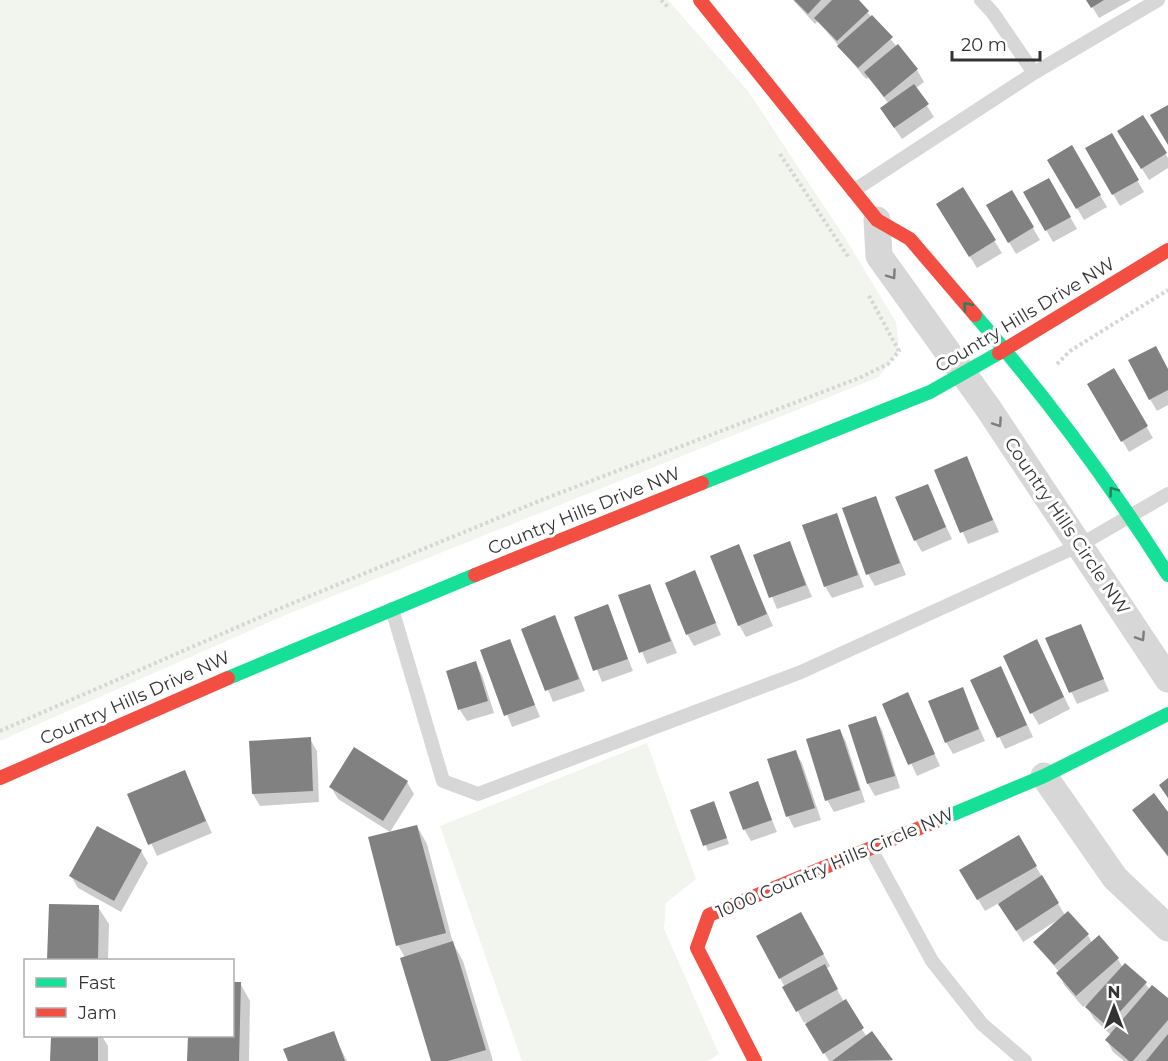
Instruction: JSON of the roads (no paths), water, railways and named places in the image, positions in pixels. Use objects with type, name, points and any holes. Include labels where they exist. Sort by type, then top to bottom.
[{"type":"street","points":[[700,0],[877,220],[910,239],[1034,383],[1131,516],[1168,575]]},
{"type":"street","name":"Country Hills Circle NW","points":[[877,220],[879,255],[1080,545],[1168,679]]},
{"type":"street","name":"Country Hills Drive NW","points":[[0,778],[184,695],[391,607],[930,392],[1005,350],[1168,250]]},
{"type":"street","name":"1000 Country Hills Circle NW","points":[[754,1061],[697,948],[709,915],[1044,776],[1168,714]]},
{"type":"street","points":[[1044,776],[1115,878],[1168,928]]},
{"type":"lane","points":[[981,0],[993,13],[1034,73]]},
{"type":"lane","points":[[853,191],[1034,73],[1158,0]]},
{"type":"lane","points":[[391,607],[443,781],[478,794],[801,672],[1080,545],[1168,494]]},
{"type":"lane","points":[[870,848],[932,961],[982,1024],[1024,1061]]}]
